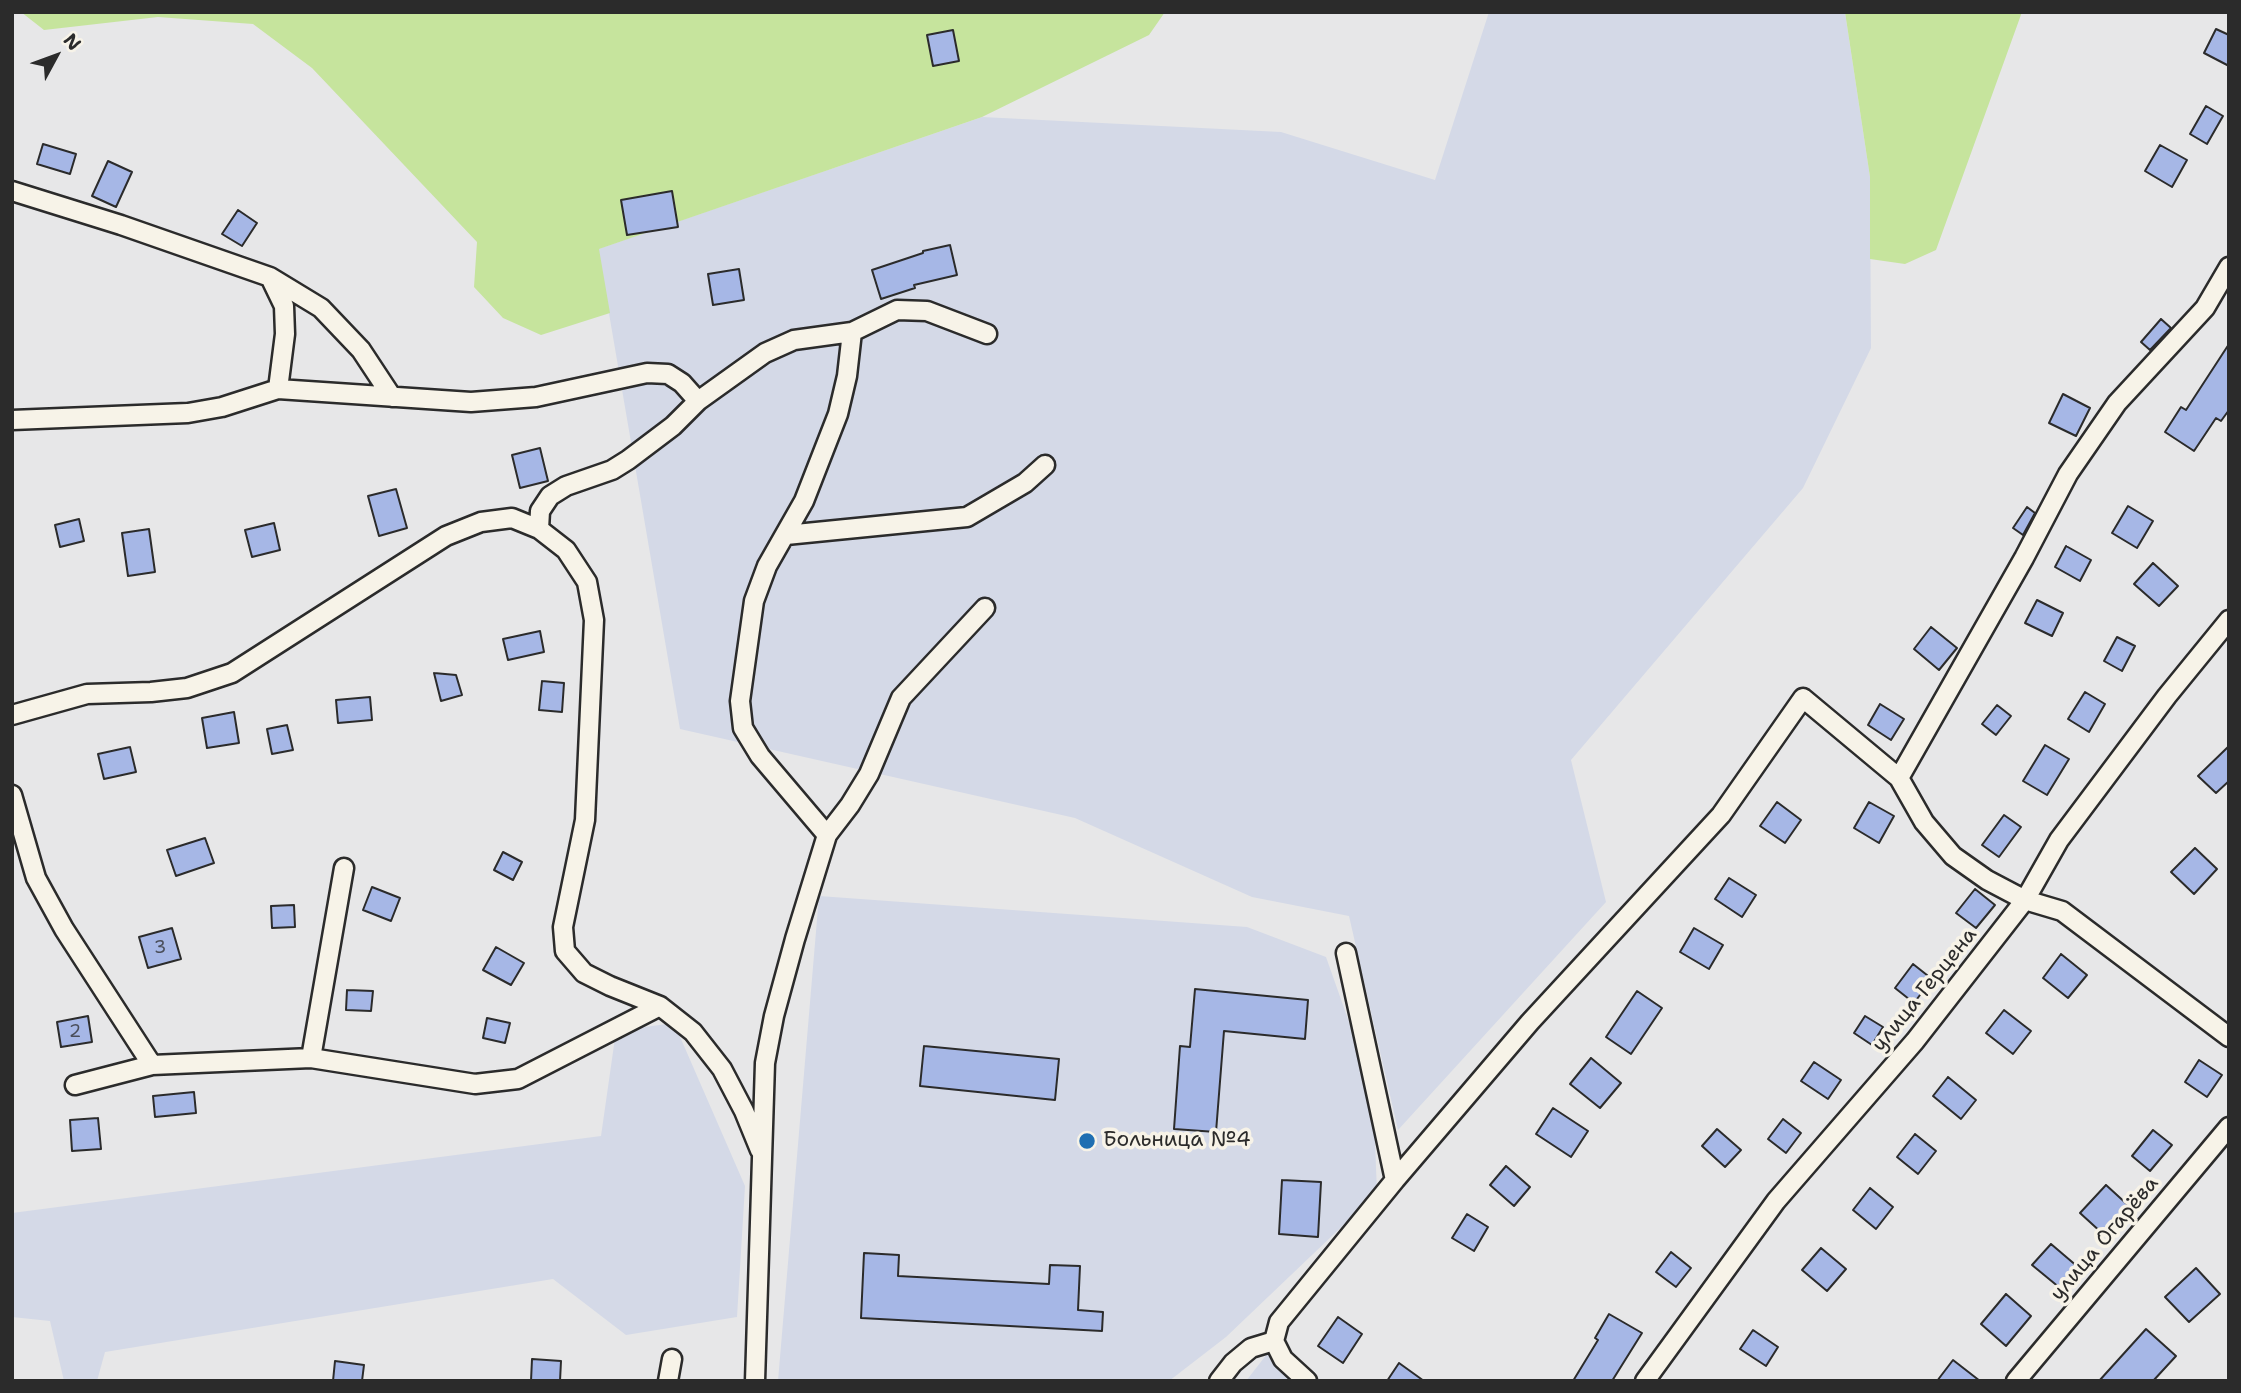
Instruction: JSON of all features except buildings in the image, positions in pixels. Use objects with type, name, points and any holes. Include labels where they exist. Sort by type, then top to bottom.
[{"type":"street","points":[[12,191],[121,225],[270,277],[321,308],[361,350],[392,397]]},
{"type":"street","points":[[1899,778],[2024,558],[2068,474],[2117,403],[2205,308],[2229,267]]},
{"type":"street","points":[[270,277],[284,306],[285,334],[278,388]]},
{"type":"street","points":[[539,529],[540,511],[550,496],[566,486],[612,470],[628,460],[673,426],[698,401],[765,352],[794,340],[852,332],[897,310],[927,312],[987,334]]},
{"type":"street","points":[[827,835],[760,756],[743,728],[740,701],[754,601],[767,566],[804,500],[838,414],[847,376],[852,332]]},
{"type":"street","points":[[12,420],[188,413],[222,407],[278,388],[471,402],[536,397],[647,373],[668,374],[682,383],[698,401]]},
{"type":"street","points":[[786,535],[967,517],[1026,483],[1045,465]]},
{"type":"street","points":[[12,715],[87,694],[187,688],[232,674],[446,536],[481,522],[512,518],[539,529],[566,550],[587,582],[594,620],[585,820],[563,927],[565,951],[584,973],[660,1006],[693,1032],[722,1069],[744,1111],[763,1158]]},
{"type":"street","points":[[755,1381],[765,1063],[794,939],[827,835],[869,774],[901,698],[985,608]]},
{"type":"street","name":"улица Герцена","points":[[1645,1381],[1776,1201],[1915,1041],[2025,900],[2059,840],[2166,696],[2229,620]]},
{"type":"street","points":[[1307,1381],[1283,1359],[1274,1341],[1279,1322],[1395,1180],[1530,1022],[1721,815],[1803,698],[1899,778],[1924,822],[1954,856],[1986,880],[2025,900],[2062,911],[2229,1037]]},
{"type":"street","points":[[12,795],[36,878],[64,929],[152,1065]]},
{"type":"street","points":[[312,1058],[344,868]]},
{"type":"street","points":[[1346,953],[1395,1180]]},
{"type":"street","points":[[75,1085],[152,1065],[312,1058],[475,1084],[518,1079],[660,1006]]},
{"type":"street","name":"улица Огарёва","points":[[2016,1381],[2229,1127]]},
{"type":"street","points":[[1219,1381],[1233,1363],[1251,1348],[1274,1341]]},
{"type":"street","points":[[668,1381],[672,1359]]},
{"type":"shaded area","points":[[1489,12],[1845,12],[1870,177],[1871,348],[1803,488],[1571,760],[1606,902],[1398,1130],[1349,916],[1252,897],[1075,818],[680,729],[598,249],[982,117],[1281,132],[1435,180]]},
{"type":"shaded area","name":"Больница №4","points":[[819,896],[1247,927],[1326,957],[1373,1090],[1377,1193],[1226,1337],[1169,1381],[778,1381]]},
{"type":"shaded area","points":[[674,1023],[745,1186],[737,1317],[626,1335],[553,1279],[105,1352],[97,1381],[64,1381],[50,1321],[12,1317],[12,1213],[601,1136],[616,1031]]},
{"type":"shaded area","points":[[1267,1354],[1300,1381],[1246,1381]]},
{"type":"green space","points":[[21,12],[1165,12],[1149,35],[982,117],[599,249],[610,313],[541,335],[503,318],[474,287],[477,242],[312,68],[253,24],[158,17],[44,30]]},
{"type":"green space","points":[[1845,12],[2022,12],[1936,250],[1905,264],[1870,259],[1870,177]]},
{"type":"place","name":"Больница №4","points":[[1087,1141]]}]
